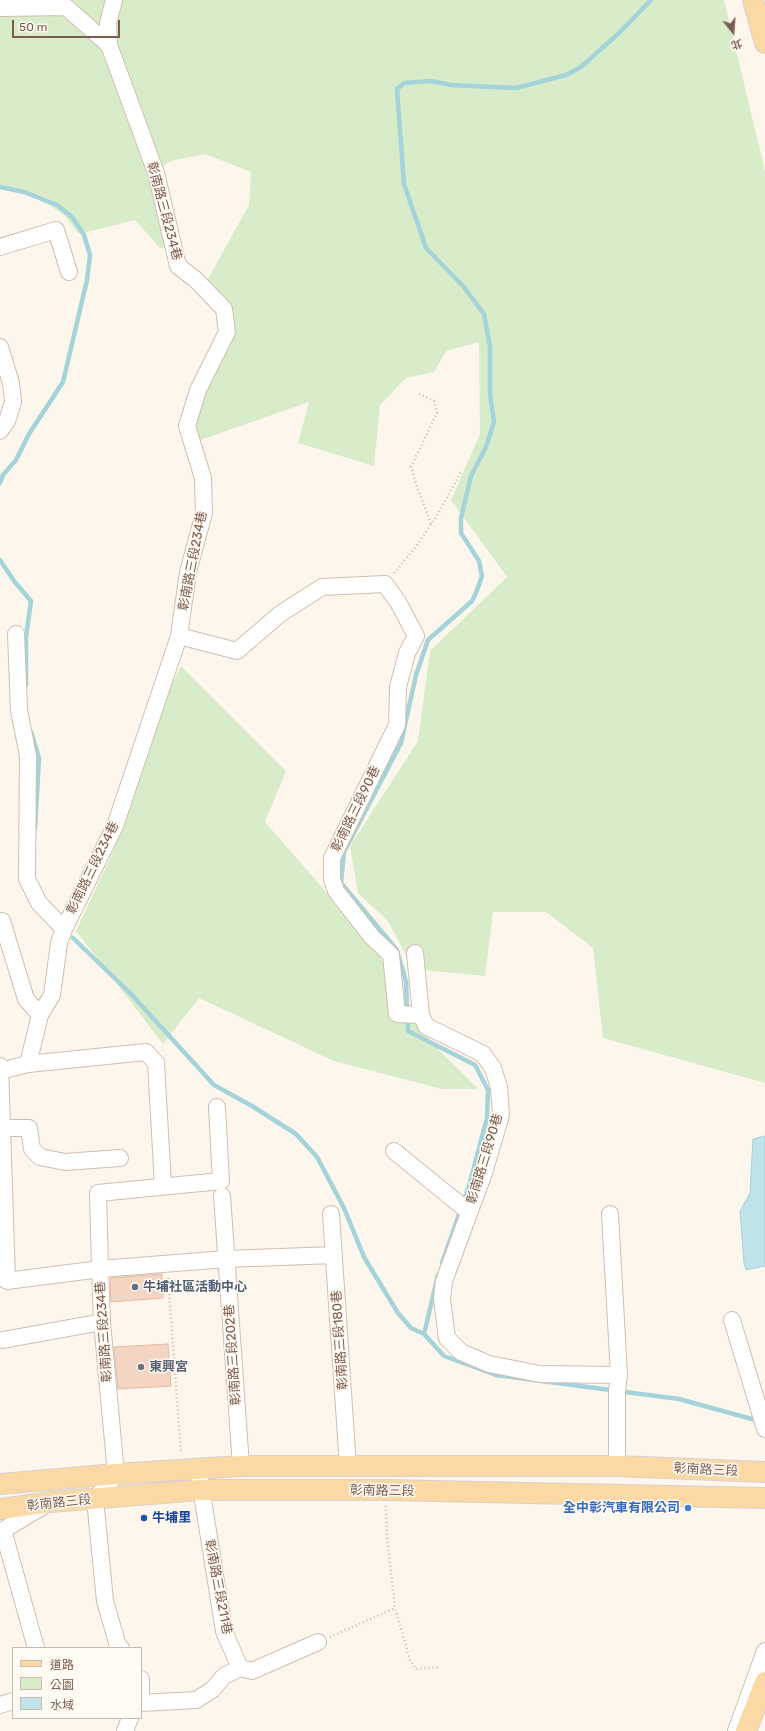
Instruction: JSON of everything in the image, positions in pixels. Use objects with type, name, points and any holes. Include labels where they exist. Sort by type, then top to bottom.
[{"type":"main road","points":[[753,0],[765,43]]},
{"type":"main road","name":"彰南路三段","points":[[0,1484],[116,1474],[241,1466],[617,1466],[765,1472]]},
{"type":"main road","name":"彰南路三段","points":[[0,1509],[51,1502],[200,1490],[386,1490],[765,1498]]},
{"type":"main road","points":[[746,1731],[765,1682]]},
{"type":"main road","points":[[759,1731],[765,1716]]},
{"type":"street","name":"彰南路三段234巷","points":[[28,1064],[40,1015],[52,995],[59,943],[64,929],[115,826],[179,636],[188,572],[204,513],[203,478],[186,426],[198,390],[227,332],[224,309],[195,279],[178,266],[156,173],[108,45],[108,23],[114,0]]},
{"type":"street","points":[[0,8],[66,7],[108,45]]},
{"type":"street","points":[[0,247],[56,230],[69,272]]},
{"type":"street","points":[[0,347],[11,383],[13,402],[6,421],[0,431]]},
{"type":"street","points":[[179,636],[237,651],[280,614],[322,587],[385,584]]},
{"type":"street","name":"彰南路三段90巷","points":[[385,584],[398,602],[416,636],[407,653],[398,687],[397,725],[332,858],[332,879],[336,891],[372,937],[391,955],[397,1014],[421,1015],[426,1026],[483,1054],[493,1068],[499,1087],[501,1115],[484,1173],[444,1281],[442,1299],[447,1338],[461,1352],[489,1364],[618,1388]]},
{"type":"street","points":[[16,634],[18,710],[28,756],[27,879],[40,903],[64,929]]},
{"type":"street","points":[[2,921],[26,999],[40,1015]]},
{"type":"street","points":[[415,953],[421,1015]]},
{"type":"street","points":[[0,1069],[28,1064],[146,1052],[156,1063],[163,1186]]},
{"type":"street","name":"彰南路三段234巷","points":[[0,1069],[3,1128],[2,1186],[7,1281],[100,1269],[102,1322],[116,1474]]},
{"type":"street","points":[[217,1107],[221,1180],[98,1193],[100,1269],[226,1259],[334,1255]]},
{"type":"street","points":[[3,1128],[29,1128],[32,1149],[40,1157],[65,1162],[120,1158]]},
{"type":"street","points":[[394,1151],[469,1212]]},
{"type":"street","name":"彰南路三段202巷","points":[[222,1196],[241,1466]]},
{"type":"street","name":"彰南路三段180巷","points":[[331,1214],[348,1466]]},
{"type":"street","points":[[610,1214],[618,1388],[617,1466]]},
{"type":"street","points":[[732,1320],[763,1422]]},
{"type":"street","points":[[3,1340],[102,1322]]},
{"type":"street","name":"彰南路三段211巷","points":[[190,1470],[200,1490],[224,1631],[240,1668]]},
{"type":"street","points":[[116,1474],[95,1499],[105,1601],[120,1647]]},
{"type":"street","points":[[36,1647],[2,1531],[51,1502]]},
{"type":"street","points":[[142,1703],[196,1700],[212,1690],[224,1676],[240,1668],[252,1671],[318,1642]]},
{"type":"street","points":[[736,1731],[765,1651]]},
{"type":"street","points":[[0,1705],[12,1701]]},
{"type":"street","points":[[125,1731],[130,1719]]},
{"type":"path","points":[[419,394],[434,401],[437,412],[411,467],[431,524]]},
{"type":"path","points":[[385,584],[415,548],[431,524],[462,470]]},
{"type":"path","points":[[167,1264],[190,1470]]},
{"type":"path","points":[[386,1490],[387,1536],[395,1608],[410,1660],[416,1669],[440,1667]]},
{"type":"path","points":[[318,1642],[395,1608]]},
{"type":"green space","points":[[0,0],[724,0],[765,171],[765,1083],[603,1038],[593,948],[546,912],[493,912],[485,976],[413,969],[388,921],[358,893],[350,846],[418,741],[430,651],[507,577],[451,500],[480,434],[479,342],[446,351],[434,372],[406,378],[380,405],[374,466],[298,443],[309,402],[189,444],[223,327],[208,279],[249,205],[251,172],[205,154],[171,161],[153,172],[172,248],[160,248],[135,220],[79,234],[64,215],[29,192],[0,187]]},
{"type":"green space","points":[[181,666],[286,771],[265,822],[374,947],[430,1041],[478,1089],[442,1089],[334,1061],[199,998],[163,1044],[76,931],[113,852],[157,715]]},
{"type":"water","points":[[765,1136],[765,1266],[746,1270],[744,1263],[740,1211],[750,1193],[753,1139]]},
{"type":"building","name":"牛埔社區活動中心","points":[[162,1274],[163,1298],[111,1302],[110,1278]]},
{"type":"building","name":"東興宮","points":[[168,1344],[171,1386],[118,1389],[114,1347]]},
{"type":"waterway","points":[[442,1263],[469,1186],[487,1118],[488,1090],[475,1065],[408,1031],[406,982],[397,950],[341,883],[344,852],[401,743],[416,675],[428,640],[472,601],[482,576],[479,561],[461,533],[461,518],[471,476],[486,447],[494,422],[490,394],[490,347],[484,314],[463,286],[426,248],[404,184],[397,89],[404,83],[431,81],[451,85],[516,88],[566,75],[581,67],[619,33],[651,0]]},
{"type":"waterway","points":[[0,187],[24,192],[57,205],[72,217],[84,235],[90,255],[87,280],[63,382],[29,434],[16,460],[3,475],[0,483]]},
{"type":"waterway","points":[[0,560],[14,581],[31,601],[26,637],[26,685]]},
{"type":"waterway","points":[[31,732],[39,758],[35,829]]},
{"type":"waterway","points":[[73,938],[131,994],[214,1085],[252,1106],[296,1134],[317,1157],[344,1208],[364,1257],[398,1313],[411,1328],[424,1334]]},
{"type":"waterway","points":[[438,1275],[424,1334],[444,1356],[496,1375],[679,1399],[759,1421]]},
{"type":"place","name":"牛埔社區活動中心","points":[[135,1287]]},
{"type":"place","name":"東興宮","points":[[141,1367]]},
{"type":"place","name":"全中彰汽車有限公司","points":[[688,1508]]},
{"type":"place","name":"牛埔里","points":[[144,1518]]}]
